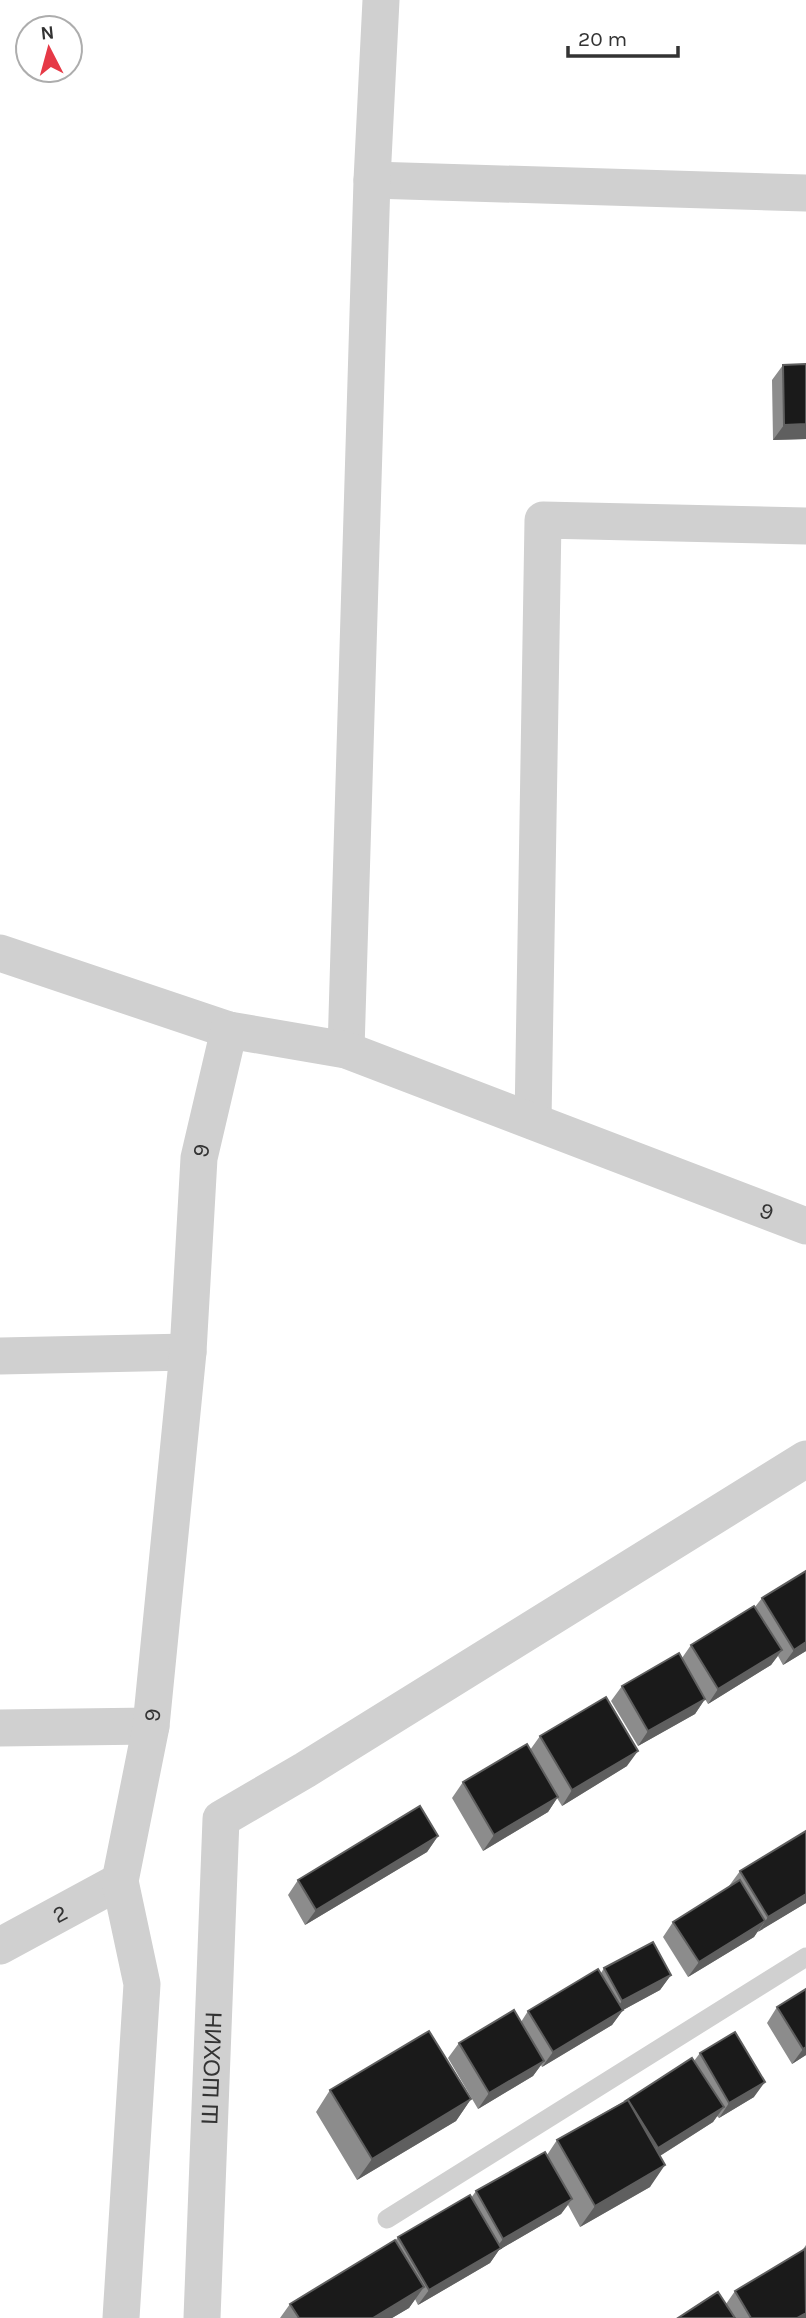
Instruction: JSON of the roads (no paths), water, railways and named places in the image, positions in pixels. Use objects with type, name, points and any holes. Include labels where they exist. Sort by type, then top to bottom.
[{"type":"street","points":[[346,1050],[372,180],[381,0]]},
{"type":"street","points":[[372,180],[806,193]]},
{"type":"street","points":[[533,1121],[544,520],[806,526]]},
{"type":"street","points":[[0,953],[229,1030]]},
{"type":"street","name":"9","points":[[120,1881],[151,1727],[188,1352],[199,1158],[229,1030],[346,1050],[806,1226]]},
{"type":"street","points":[[0,1356],[188,1352]]},
{"type":"street","name":"Ш ШОХИН","points":[[202,2318],[220,1819],[305,1770],[806,1459]]},
{"type":"street","points":[[0,1728],[151,1727]]},
{"type":"street","points":[[120,1881],[142,1984],[121,2318]]},
{"type":"street","name":"2","points":[[0,1946],[120,1881]]},
{"type":"lane","points":[[387,2219],[806,1957]]}]
